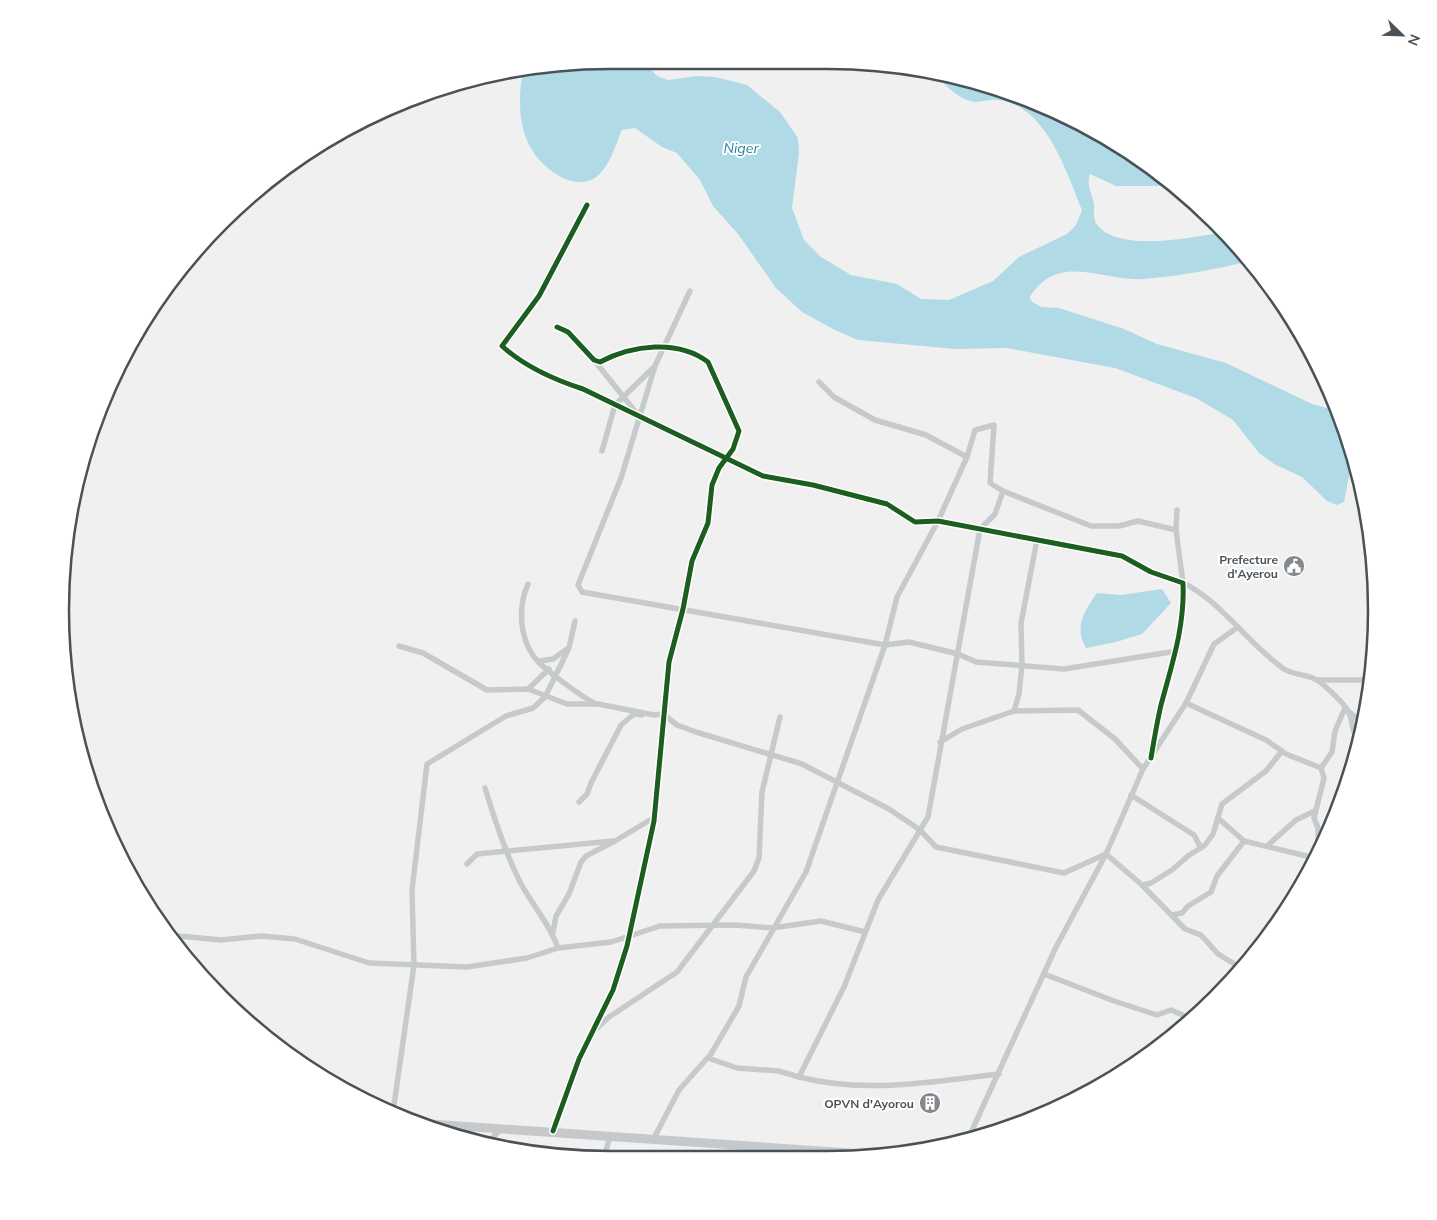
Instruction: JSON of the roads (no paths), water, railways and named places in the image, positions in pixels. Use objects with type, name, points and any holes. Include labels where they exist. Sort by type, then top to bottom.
[{"type":"main road","points":[[441,1124],[818,1151]]},
{"type":"street","points":[[587,205],[539,296],[502,346],[516,359],[727,457],[763,476],[813,485],[887,504],[915,522],[938,521],[1122,556],[1151,572],[1193,588],[1238,627],[1252,644],[1286,671],[1318,680],[1364,680]]},
{"type":"street","points":[[690,291],[655,366],[621,478],[578,585],[579,589],[587,594],[885,645],[909,642],[958,654],[976,662],[1064,669],[1177,651]]},
{"type":"street","points":[[557,327],[568,332],[594,360],[625,396],[640,417]]},
{"type":"street","points":[[553,1131],[579,1059],[613,990],[629,938],[655,817],[669,662],[684,610],[692,560],[708,523],[712,485],[719,468],[738,439],[739,431],[708,362],[680,349],[665,347],[620,352],[600,362],[594,360]]},
{"type":"street","points":[[602,451],[616,405],[655,366]]},
{"type":"street","points":[[820,382],[834,397],[875,420],[926,435],[967,456]]},
{"type":"street","points":[[653,1140],[679,1090],[708,1058],[739,1006],[746,977],[772,928],[806,872],[885,645],[897,597],[938,521],[967,456],[975,430],[994,425],[990,483],[1003,490],[1091,526],[1119,526],[1138,521],[1176,530]]},
{"type":"street","points":[[799,1077],[844,987],[878,900],[928,817],[940,742],[980,529],[995,514],[1003,490]]},
{"type":"street","points":[[1151,758],[1161,706],[1177,651],[1184,607],[1176,530],[1177,510]]},
{"type":"street","points":[[1014,711],[1019,694],[1022,665],[1021,623],[1037,540]]},
{"type":"street","points":[[528,584],[522,599],[522,628],[535,657],[581,696],[598,704]]},
{"type":"street","points":[[394,1106],[414,966],[412,890],[427,764],[506,716],[533,708],[545,697],[569,648],[575,621]]},
{"type":"street","points":[[971,1132],[1044,974],[1106,854],[1143,769],[1186,703],[1214,644],[1238,627]]},
{"type":"street","points":[[399,646],[423,653],[487,690],[528,689],[567,704],[598,704],[654,715]]},
{"type":"street","points":[[540,661],[553,659],[569,648]]},
{"type":"street","points":[[528,689],[549,669]]},
{"type":"street","points":[[1318,680],[1357,719]]},
{"type":"street","points":[[1186,703],[1233,723],[1266,740],[1282,751],[1322,768]]},
{"type":"street","points":[[940,742],[962,729],[1014,711],[1078,710],[1115,739],[1143,769]]},
{"type":"street","points":[[1347,710],[1354,735]]},
{"type":"street","points":[[1318,836],[1318,828],[1314,818],[1324,778],[1322,768],[1332,752],[1335,730],[1347,710]]},
{"type":"street","points":[[579,802],[588,794],[591,783],[621,725],[634,714],[664,714],[677,725],[696,732],[802,764],[889,809],[920,830],[936,847],[1064,873],[1106,854]]},
{"type":"street","points":[[591,1035],[609,1017],[677,972],[754,872],[759,858],[762,792],[780,717]]},
{"type":"street","points":[[1142,884],[1150,883],[1172,870],[1201,848],[1213,834],[1222,804],[1266,771],[1282,751]]},
{"type":"street","points":[[486,788],[506,852],[543,921],[553,932],[558,948]]},
{"type":"street","points":[[1132,796],[1194,835],[1201,848]]},
{"type":"street","points":[[1267,846],[1296,820],[1315,812]]},
{"type":"street","points":[[553,932],[556,916],[569,894],[581,862],[586,856],[655,817]]},
{"type":"street","points":[[1218,818],[1244,841],[1308,857]]},
{"type":"street","points":[[467,864],[476,854],[615,841]]},
{"type":"street","points":[[1172,916],[1182,913],[1188,906],[1211,892],[1217,876],[1244,841]]},
{"type":"street","points":[[1106,854],[1142,884],[1185,929],[1201,935],[1218,954],[1236,965]]},
{"type":"street","points":[[179,936],[221,940],[262,936],[295,939],[369,963],[414,966],[480,966],[498,961],[527,958],[558,948],[629,938],[660,926],[713,925],[772,928],[821,921],[866,932]]},
{"type":"street","points":[[1044,974],[1114,1001],[1157,1015],[1171,1010],[1185,1016]]},
{"type":"street","points":[[708,1058],[736,1068],[779,1071],[821,1083],[889,1087],[999,1074]]},
{"type":"street","points":[[492,1138],[502,1128]]},
{"type":"street","points":[[606,1151],[610,1136]]},
{"type":"water","name":"Niger","points":[[610,69],[650,69],[657,76],[668,80],[697,76],[715,77],[747,85],[780,112],[798,138],[799,153],[792,208],[804,240],[821,257],[851,275],[897,284],[921,299],[949,300],[993,281],[1019,257],[1067,234],[1076,225],[1082,210],[1052,142],[1029,114],[1015,105],[998,100],[969,101],[951,90],[941,81],[1001,97],[1034,110],[1098,141],[1128,160],[1162,186],[1116,186],[1090,174],[1089,185],[1094,204],[1094,219],[1106,232],[1120,238],[1137,241],[1176,240],[1216,234],[1242,263],[1196,272],[1143,279],[1068,272],[1054,275],[1041,283],[1030,297],[1031,301],[1041,307],[1059,308],[1124,329],[1157,344],[1226,363],[1312,404],[1329,408],[1350,471],[1344,502],[1337,505],[1327,501],[1302,477],[1274,464],[1259,453],[1233,420],[1196,398],[1115,368],[1007,348],[955,349],[858,340],[835,330],[802,312],[776,288],[738,234],[713,206],[700,180],[677,153],[662,147],[635,128],[622,130],[607,164],[599,175],[593,179],[586,182],[570,181],[549,169],[538,158],[524,133],[520,103],[522,76],[575,70]]},
{"type":"water","points":[[1162,589],[1171,603],[1142,634],[1086,648],[1081,633],[1082,619],[1097,593],[1121,595]]},
{"type":"place","name":"Prefecture d'Ayerou","points":[[1294,566]]},
{"type":"place","name":"OPVN d'Ayorou","points":[[930,1103]]}]
